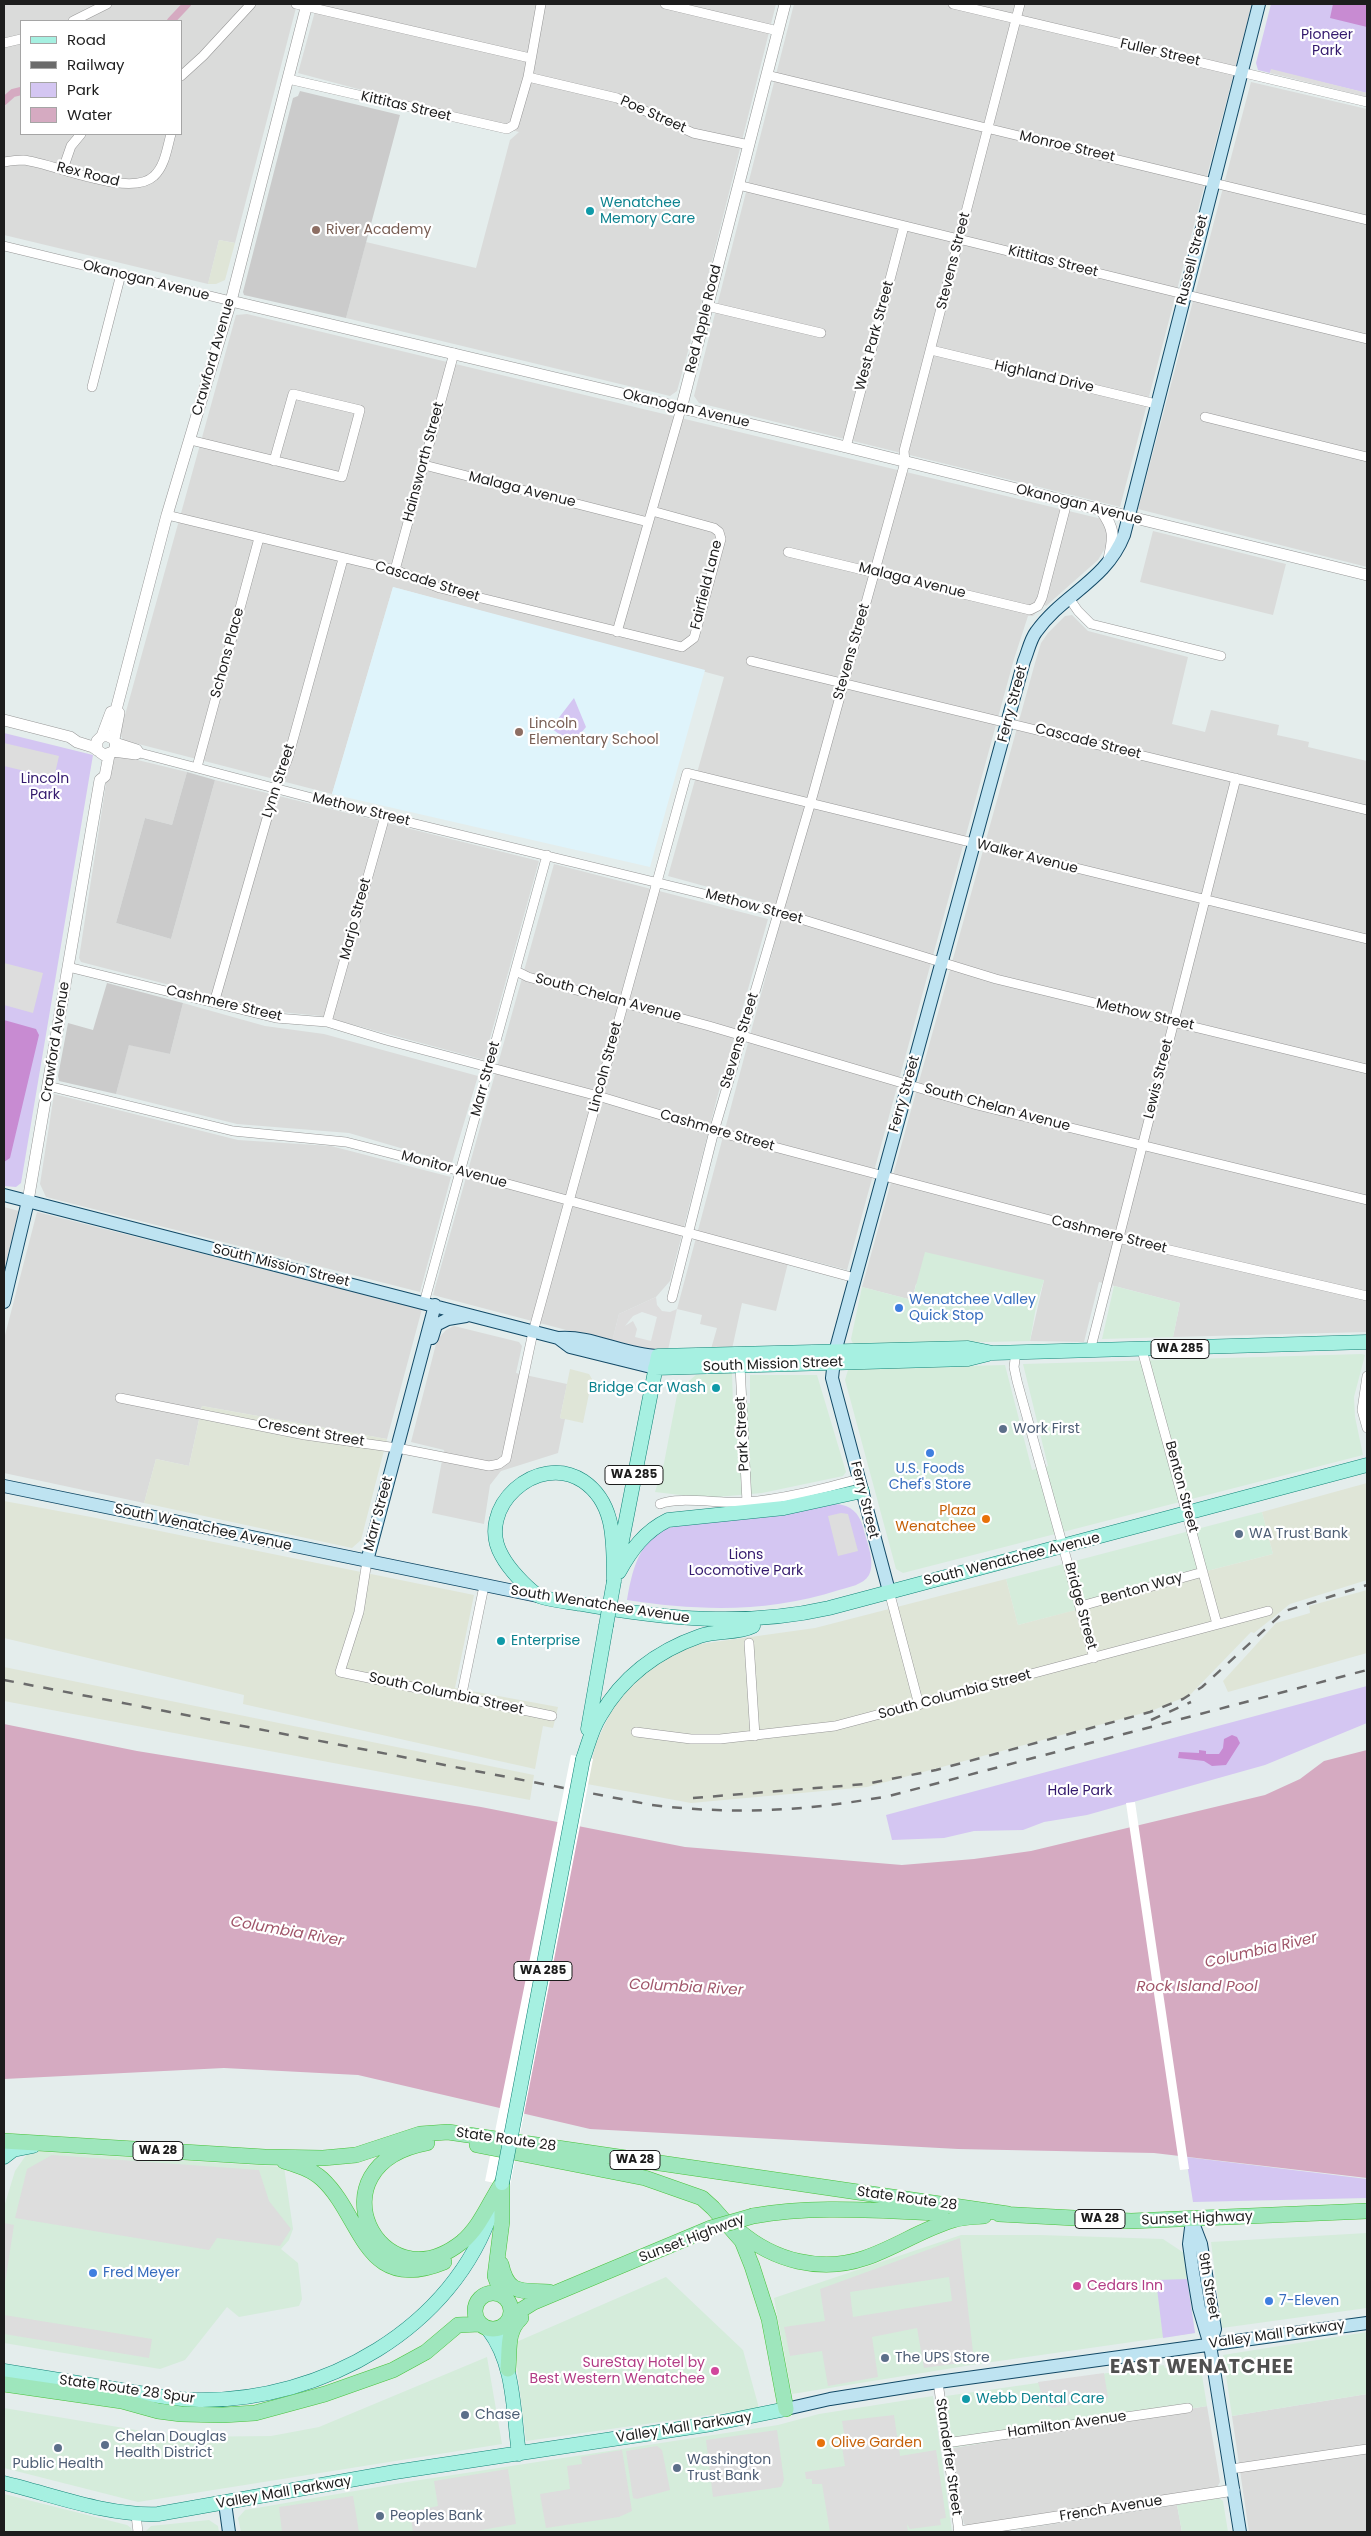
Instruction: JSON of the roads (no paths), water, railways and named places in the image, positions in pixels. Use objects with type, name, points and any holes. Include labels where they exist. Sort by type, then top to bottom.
[{"type":"highway","name":"State Route 28","points":[[4,2141],[264,2157],[340,2157],[356,2155],[420,2134],[448,2132],[1008,2214]]},
{"type":"highway","points":[[502,2183],[471,2233],[451,2249],[435,2256],[409,2258],[389,2250],[372,2234],[364,2214],[364,2199],[368,2182],[377,2170],[392,2156],[415,2146],[439,2141],[458,2141],[645,2178],[702,2198],[742,2241],[762,2292],[786,2409]]},
{"type":"highway","points":[[264,2157],[296,2165],[317,2175],[330,2188],[362,2241],[372,2252],[387,2264],[407,2270],[432,2267],[451,2259],[464,2250],[476,2234],[502,2183]]},
{"type":"highway","points":[[502,2183],[499,2243],[495,2276],[511,2311],[508,2320]]},
{"type":"highway","name":"Sunset Highway","points":[[508,2320],[534,2302],[711,2228],[754,2216],[784,2211],[821,2209],[1008,2214],[1131,2221],[1192,2220],[1367,2211]]},
{"type":"highway","points":[[724,2220],[751,2241],[780,2257],[825,2265],[847,2263],[866,2258],[911,2236],[956,2220],[1008,2214]]},
{"type":"highway","points":[[499,2243],[503,2272],[506,2280],[512,2287],[524,2292],[555,2293]]},
{"type":"highway","points":[[484,2326],[475,2312],[478,2300],[489,2293],[504,2297]]},
{"type":"highway","points":[[507,2365],[512,2328],[523,2316],[555,2293]]},
{"type":"highway","name":"Sunset Highway","points":[[504,2297],[534,2302]]},
{"type":"highway","name":"WA 28","points":[[335,2381],[406,2364],[426,2352],[458,2326],[498,2328],[508,2320]]},
{"type":"highway","points":[[4,2384],[122,2401],[168,2413],[231,2415],[255,2413],[335,2381]]},
{"type":"main road","name":"Russell Street","points":[[1129,517],[1156,404],[1260,4]]},
{"type":"main road","name":"Ferry Street","points":[[889,1591],[832,1378],[834,1358],[882,1176],[1024,661],[1035,633],[1069,598],[1108,565],[1118,551],[1129,517]]},
{"type":"main road","name":"South Mission Street","points":[[4,1195],[533,1332],[558,1338],[573,1337],[633,1352],[656,1362],[740,1366],[834,1358]]},
{"type":"main road","name":"Crawford Avenue","points":[[4,1302],[28,1201]]},
{"type":"main road","name":"Marr Street","points":[[367,1561],[422,1356],[429,1304]]},
{"type":"main road","name":"Marr Street","points":[[422,1356],[428,1352],[436,1325],[448,1319],[471,1315]]},
{"type":"main road","name":"South Mission Street","points":[[656,1362],[834,1358],[968,1359],[993,1352],[1142,1350],[1367,1342]]},
{"type":"main road","name":"WA 285","points":[[335,2381],[373,2362],[400,2344],[428,2321],[454,2294],[489,2239],[499,2208],[502,2183],[656,1362]]},
{"type":"main road","name":"South Wenatchee Avenue","points":[[4,1486],[484,1586],[672,1617],[722,1620],[766,1619],[829,1608],[1189,1514],[1367,1465]]},
{"type":"main road","points":[[538,1596],[501,1555],[496,1542],[498,1515],[508,1495],[519,1484],[532,1476],[548,1473],[577,1478],[596,1492],[611,1522],[614,1581]]},
{"type":"main road","points":[[614,1581],[640,1540],[658,1525],[668,1520],[784,1508],[860,1485]]},
{"type":"main road","points":[[583,1759],[599,1717],[620,1685],[647,1661],[675,1646],[702,1635],[747,1628],[766,1619]]},
{"type":"main road","points":[[4,2157],[13,2150],[44,2144]]},
{"type":"main road","name":"9th Street","points":[[1192,2220],[1190,2253],[1199,2308],[1210,2345],[1240,2532]]},
{"type":"main road","points":[[508,2320],[507,2365],[519,2454]]},
{"type":"main road","name":"Valley Mall Parkway","points":[[4,2483],[136,2515],[158,2514],[395,2472],[712,2424],[830,2399],[938,2382],[1367,2323]]},
{"type":"main road","points":[[484,2326],[507,2365]]},
{"type":"main road","name":"State Route 28 Spur","points":[[4,2371],[130,2392],[199,2400],[264,2395],[300,2386],[335,2381]]},
{"type":"main road","points":[[225,2503],[229,2532]]},
{"type":"street","points":[[75,20],[107,4]]},
{"type":"street","points":[[528,77],[541,4]]},
{"type":"street","points":[[665,4],[778,31]]},
{"type":"street","name":"Red Apple Road","points":[[617,632],[681,409],[785,4]]},
{"type":"street","name":"Fuller Street","points":[[953,4],[1367,102]]},
{"type":"street","name":"Stevens Street","points":[[672,1298],[714,1131],[810,805],[905,462],[904,451],[1020,4]]},
{"type":"street","points":[[182,75],[217,42],[247,5]]},
{"type":"street","points":[[303,5],[530,58]]},
{"type":"street","name":"Crawford Avenue","points":[[28,1201],[100,780],[97,775],[119,713],[116,710],[168,516],[231,301],[288,79],[303,5]]},
{"type":"street","points":[[4,43],[20,40]]},
{"type":"street","name":"Monroe Street","points":[[767,75],[1367,220]]},
{"type":"street","name":"Kittitas Street","points":[[288,79],[503,130],[514,125],[528,77]]},
{"type":"street","name":"Poe Street","points":[[528,77],[617,98],[693,133],[749,145]]},
{"type":"street","points":[[63,169],[72,146],[80,135]]},
{"type":"street","name":"Rex Road","points":[[4,162],[22,160],[122,184],[140,184],[154,176],[160,169],[171,135]]},
{"type":"street","name":"Kittitas Street","points":[[738,185],[1367,339]]},
{"type":"street","name":"West Park Street","points":[[846,447],[904,226]]},
{"type":"street","name":"Okanogan Avenue","points":[[4,246],[846,447],[1367,575]]},
{"type":"street","points":[[92,387],[121,274]]},
{"type":"street","points":[[707,306],[821,333]]},
{"type":"street","name":"Highland Drive","points":[[931,350],[1156,404]]},
{"type":"street","name":"Hainsworth Street","points":[[395,570],[454,353]]},
{"type":"street","points":[[190,440],[274,461],[342,477],[360,410],[293,394],[274,461]]},
{"type":"street","points":[[1205,417],[1367,457]]},
{"type":"street","name":"Malaga Avenue","points":[[424,465],[648,522]]},
{"type":"street","name":"Malaga Avenue","points":[[788,552],[1030,610],[1036,607],[1042,598],[1067,502]]},
{"type":"street","points":[[1101,510],[1110,523],[1113,534],[1108,565]]},
{"type":"street","name":"Fairfield Lane","points":[[652,511],[714,528],[719,532],[721,539],[694,638],[686,646]]},
{"type":"street","name":"Cascade Street","points":[[168,516],[395,570],[440,588],[678,647],[686,646]]},
{"type":"street","name":"Schons Place","points":[[197,767],[259,538]]},
{"type":"street","name":"Lynn Street","points":[[214,1003],[276,787],[288,758],[344,559]]},
{"type":"street","points":[[1069,598],[1091,624],[1221,656]]},
{"type":"street","name":"Cascade Street","points":[[751,661],[1367,810]]},
{"type":"street","name":"Methow Street","points":[[4,720],[70,737],[77,742],[137,749],[140,752],[384,816],[778,912],[996,979],[1367,1070]]},
{"type":"street","name":"Walker Avenue","points":[[687,773],[810,805],[1367,939]]},
{"type":"street","name":"Lincoln Street","points":[[502,1463],[509,1448],[533,1332],[687,773]]},
{"type":"street","name":"Lewis Street","points":[[1090,1350],[1236,778]]},
{"type":"street","name":"Marjo Street","points":[[328,1022],[384,816]]},
{"type":"street","name":"Marr Street","points":[[429,1304],[460,1171],[548,856]]},
{"type":"street","name":"Cashmere Street","points":[[68,967],[276,1018],[328,1022],[489,1068],[598,1096],[714,1131],[882,1176],[1118,1238],[1367,1296]]},
{"type":"street","name":"South Chelan Avenue","points":[[516,971],[528,977],[624,1002],[977,1105],[1367,1200]]},
{"type":"street","name":"Monitor Avenue","points":[[48,1086],[233,1131],[334,1140],[460,1171],[568,1202],[855,1278]]},
{"type":"street","name":"Benton Street","points":[[1142,1350],[1189,1514],[1217,1624]]},
{"type":"street","name":"Bridge Street","points":[[1016,1352],[1014,1367],[1017,1381],[1094,1658]]},
{"type":"street","name":"Park Street","points":[[740,1366],[747,1502]]},
{"type":"street","points":[[1367,1376],[1362,1410],[1367,1428]]},
{"type":"street","name":"Crescent Street","points":[[120,1398],[305,1435],[397,1448],[489,1466],[502,1463]]},
{"type":"street","points":[[660,1504],[672,1501],[747,1502],[860,1485]]},
{"type":"street","name":"Marr Street","points":[[340,1672],[359,1612],[367,1561]]},
{"type":"street","name":"Benton Way","points":[[1081,1606],[1204,1572]]},
{"type":"street","points":[[461,1698],[484,1586]]},
{"type":"street","name":"Ferry Street","points":[[889,1591],[919,1705]]},
{"type":"street","name":"South Columbia Street","points":[[636,1732],[691,1738],[755,1736],[835,1726],[1268,1611]]},
{"type":"street","points":[[749,1643],[755,1736]]},
{"type":"street","name":"South Columbia Street","points":[[340,1672],[552,1716]]},
{"type":"street","name":"Standerfer Street","points":[[938,2382],[959,2532]]},
{"type":"street","name":"Hamilton Avenue","points":[[946,2443],[1188,2408]]},
{"type":"street","points":[[1231,2468],[1367,2449]]},
{"type":"street","name":"French Avenue","points":[[959,2532],[1234,2490]]},
{"type":"street","points":[[136,2515],[138,2532]]},
{"type":"water","name":"Rock Island Pool","points":[[4,1724],[137,1751],[481,1807],[685,1847],[902,1865],[974,1859],[1031,1851],[1265,1795],[1300,1779],[1324,1761],[1367,1750],[1367,2178],[1154,2153],[958,2149],[590,2129],[358,2075],[224,2068],[4,2079]]},
{"type":"waterway","points":[[172,20],[187,4]]},
{"type":"waterway","points":[[4,101],[13,93],[20,91]]},
{"type":"railway","points":[[693,1798],[866,1784],[936,1770],[1150,1712],[1183,1699],[1202,1687],[1285,1611],[1367,1585]]},
{"type":"railway","points":[[4,1680],[652,1805],[742,1811],[800,1808],[889,1796],[1367,1670]]},
{"type":"railway","points":[[1151,1720],[1191,1702]]},
{"type":"place","name":"Wenatchee Memory Care","points":[[590,211]]},
{"type":"place","name":"River Academy","points":[[316,230]]},
{"type":"place","name":"Lincoln Elementary School","points":[[519,732]]},
{"type":"place","name":"Wenatchee Valley Quick Stop","points":[[899,1308]]},
{"type":"place","name":"Bridge Car Wash","points":[[716,1388]]},
{"type":"place","name":"Work First","points":[[1003,1429]]},
{"type":"place","name":"U.S. Foods Chef's Store","points":[[930,1453]]},
{"type":"place","name":"Plaza Wenatchee","points":[[986,1519]]},
{"type":"place","name":"WA Trust Bank","points":[[1239,1534]]},
{"type":"place","name":"Enterprise","points":[[501,1641]]},
{"type":"place","name":"Fred Meyer","points":[[93,2273]]},
{"type":"place","name":"Cedars Inn","points":[[1077,2286]]},
{"type":"place","name":"7-Eleven","points":[[1269,2301]]},
{"type":"place","name":"The UPS Store","points":[[885,2358]]},
{"type":"place","name":"SureStay Hotel by Best Western Wenatchee","points":[[715,2371]]},
{"type":"place","name":"Webb Dental Care","points":[[966,2399]]},
{"type":"place","name":"Chase","points":[[465,2415]]},
{"type":"place","name":"Olive Garden","points":[[821,2443]]},
{"type":"place","name":"Chelan Douglas Health District","points":[[105,2445]]},
{"type":"place","name":"Public Health","points":[[58,2448]]},
{"type":"place","name":"Washington Trust Bank","points":[[677,2468]]},
{"type":"place","name":"Peoples Bank","points":[[380,2516]]},
{"type":"district","name":"EAST WENATCHEE","points":[[1202,2368]]},
{"type":"park label","name":"Pioneer Park","points":[[1327,43]]},
{"type":"park label","name":"Lincoln Park","points":[[45,788]]},
{"type":"park label","name":"Lions Locomotive Park","points":[[746,1564]]},
{"type":"park label","name":"Hale Park","points":[[1080,1791]]},
{"type":"water label","name":"Columbia River","points":[[287,1932]]},
{"type":"water label","name":"Columbia River","points":[[1261,1951]]},
{"type":"water label","name":"Columbia River","points":[[686,1988]]}]
